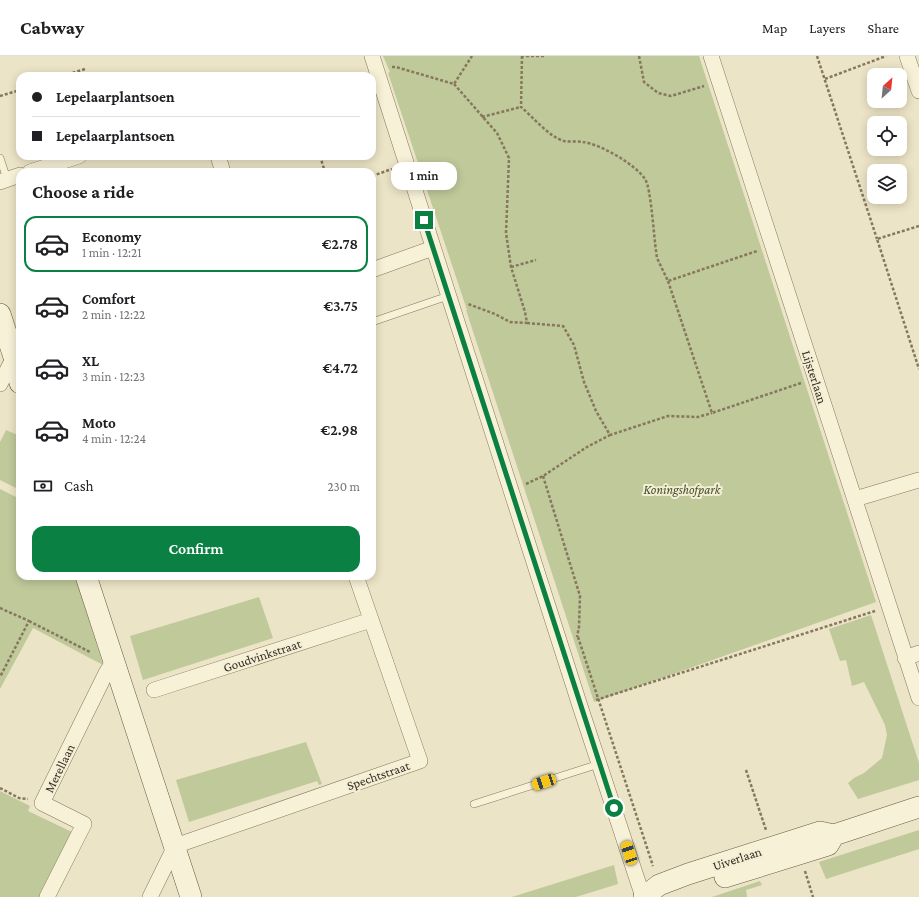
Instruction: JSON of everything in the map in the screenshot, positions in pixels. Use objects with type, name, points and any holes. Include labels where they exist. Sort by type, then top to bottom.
[{"type":"street","name":"Lijsterlaan","points":[[711,56],[889,606],[912,655],[919,698]]},
{"type":"street","points":[[374,62],[599,764],[656,893]]},
{"type":"street","points":[[912,64],[919,91]]},
{"type":"street","points":[[42,168],[67,160]]},
{"type":"street","points":[[376,269],[433,248]]},
{"type":"street","points":[[0,314],[16,360]]},
{"type":"street","points":[[0,384],[16,364]]},
{"type":"street","points":[[855,499],[919,480]]},
{"type":"street","points":[[87,580],[191,897]]},
{"type":"street","name":"Spechtstraat","points":[[175,846],[420,760],[357,580]]},
{"type":"street","name":"Goudvinkstraat","points":[[154,690],[371,620]]},
{"type":"street","name":"Merellaan","points":[[47,897],[84,824],[42,803],[106,673],[113,662]]},
{"type":"street","name":"Uiverlaan","points":[[656,893],[688,874],[820,832],[834,835],[919,807]]},
{"type":"street","name":"Uiverlaan","points":[[656,893],[708,882],[828,845],[834,835]]},
{"type":"street","points":[[150,897],[175,846]]},
{"type":"lane","points":[[0,158],[9,179]]},
{"type":"lane","points":[[376,321],[450,300]]},
{"type":"lane","points":[[474,804],[599,764]]},
{"type":"path","points":[[454,84],[472,56]]},
{"type":"path","points":[[544,56],[521,56],[521,107],[549,132],[564,141],[584,142],[601,148],[629,164],[646,179],[651,202],[657,258],[668,281],[712,414]]},
{"type":"path","points":[[640,56],[640,67],[644,82],[658,93],[671,96],[720,82]]},
{"type":"path","points":[[817,56],[919,369]]},
{"type":"path","points":[[825,79],[886,56]]},
{"type":"path","points":[[374,62],[454,84],[497,133],[509,158],[506,233],[511,267],[527,322]]},
{"type":"path","points":[[76,72],[85,69]]},
{"type":"path","points":[[0,96],[16,91]]},
{"type":"path","points":[[482,117],[521,107]]},
{"type":"path","points":[[376,175],[406,165]]},
{"type":"path","points":[[877,240],[919,226]]},
{"type":"path","points":[[668,281],[760,249]]},
{"type":"path","points":[[511,267],[536,260]]},
{"type":"path","points":[[450,300],[468,304],[495,314],[510,322],[527,322],[563,326],[574,345],[584,382],[596,412],[610,435]]},
{"type":"path","points":[[511,491],[543,476],[587,447],[610,435],[668,416],[698,417],[712,414],[804,382]]},
{"type":"path","points":[[543,476],[580,596],[578,637],[656,893]]},
{"type":"path","points":[[580,706],[889,606]]},
{"type":"path","points":[[0,608],[29,621],[0,677]]},
{"type":"path","points":[[559,641],[574,636],[578,637]]},
{"type":"path","points":[[746,770],[772,847]]},
{"type":"path","points":[[0,788],[19,798],[42,803]]},
{"type":"path","points":[[808,881],[813,897]]},
{"type":"green space","name":"Koningshofpark","points":[[383,56],[699,56],[876,602],[594,702],[467,310],[388,73],[390,72]]},
{"type":"green space","points":[[6,430],[16,434],[16,488],[0,480],[0,442]]},
{"type":"green space","points":[[0,489],[16,497],[16,580],[76,580],[103,665],[33,628],[0,689]]},
{"type":"green space","points":[[259,597],[273,638],[143,680],[130,636]]},
{"type":"green space","points":[[871,615],[919,763],[919,780],[858,799],[848,783],[864,773],[882,758],[887,735],[885,725],[864,682],[852,686],[846,660],[840,661],[829,629]]},
{"type":"green space","points":[[306,742],[322,784],[319,785],[317,781],[189,822],[176,780]]},
{"type":"green space","points":[[0,791],[30,806],[28,811],[72,832],[39,897],[0,897]]},
{"type":"green space","points":[[919,830],[919,849],[826,879],[819,862]]},
{"type":"green space","points":[[614,865],[618,884],[576,897],[512,897]]},
{"type":"green space","points":[[760,881],[762,885],[746,890],[747,897],[712,897]]},
{"type":"route","points":[[424,220],[614,808]]}]
